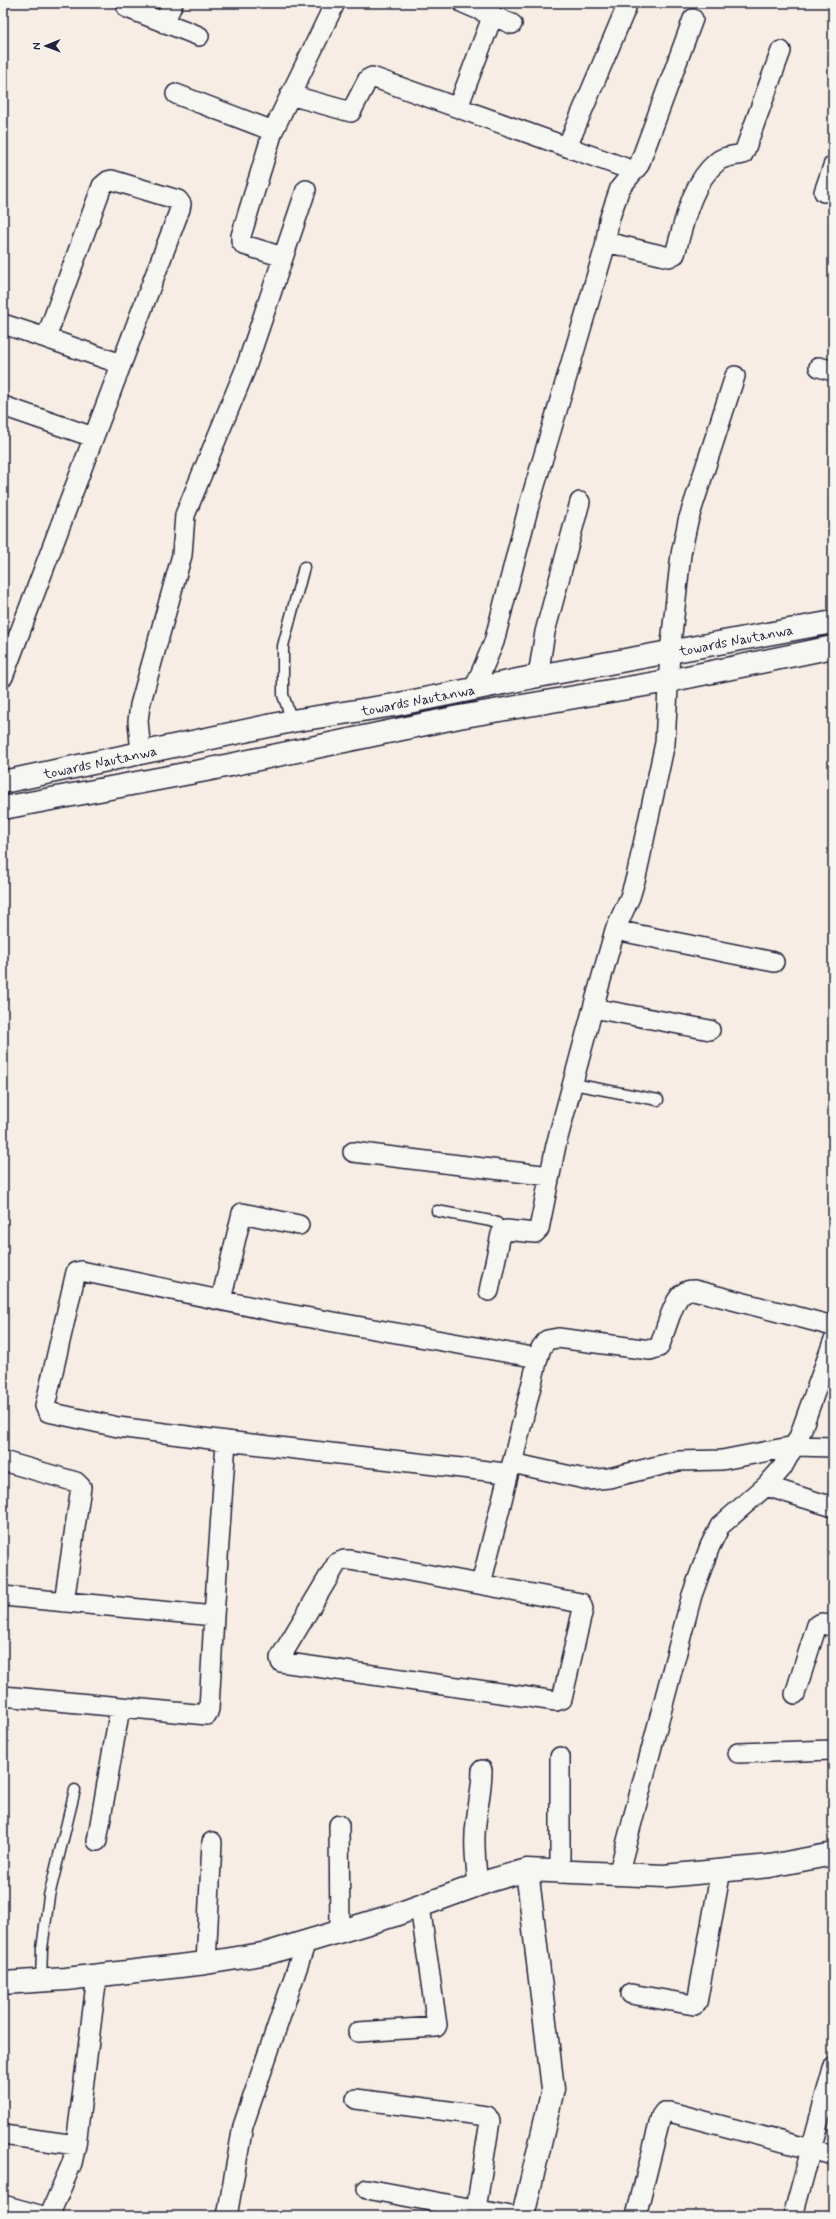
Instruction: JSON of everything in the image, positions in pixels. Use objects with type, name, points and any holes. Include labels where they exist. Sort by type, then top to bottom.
[{"type":"main road","name":"towards Nautanwa","points":[[3,782],[292,721],[394,705],[538,676],[833,622]]},
{"type":"main road","points":[[3,808],[206,770],[459,717],[668,681],[833,647]]},
{"type":"main road","points":[[3,1983],[97,1976],[206,1963],[268,1953],[340,1932],[527,1870],[560,1873],[664,1876],[770,1866],[833,1854]]},
{"type":"main road","points":[[524,2216],[553,2089],[527,1870]]},
{"type":"street","points":[[164,23],[174,3]]},
{"type":"street","points":[[283,257],[244,244],[241,240],[273,131],[335,3]]},
{"type":"street","points":[[463,3],[512,24]]},
{"type":"street","points":[[127,8],[199,36]]},
{"type":"street","points":[[567,147],[626,8]]},
{"type":"street","points":[[458,107],[493,15]]},
{"type":"street","points":[[474,689],[494,642],[530,501],[606,242],[609,220],[620,188],[634,171],[641,159],[693,19]]},
{"type":"street","points":[[606,242],[669,257],[675,254],[692,198],[703,179],[717,162],[743,154],[781,51]]},
{"type":"street","points":[[290,95],[351,112],[354,109],[368,79],[372,77],[634,171]]},
{"type":"street","points":[[176,94],[273,131]]},
{"type":"street","points":[[824,192],[833,166]]},
{"type":"street","points":[[3,677],[18,643],[93,437],[180,209],[178,200],[112,180],[108,181],[102,186],[46,338]]},
{"type":"street","points":[[141,753],[138,721],[140,705],[182,555],[185,515],[245,370],[306,190]]},
{"type":"street","points":[[3,324],[121,364]]},
{"type":"street","points":[[489,1291],[501,1234],[504,1231],[535,1233],[538,1231],[573,1084],[615,930],[632,891],[656,791],[665,743],[670,652],[676,592],[688,521],[735,376]]},
{"type":"street","points":[[3,406],[93,437]]},
{"type":"street","points":[[538,676],[545,632],[580,502]]},
{"type":"street","points":[[615,930],[774,962]]},
{"type":"street","points":[[594,1008],[710,1030]]},
{"type":"street","points":[[353,1152],[550,1176]]},
{"type":"street","points":[[221,1300],[242,1213],[299,1224]]},
{"type":"street","points":[[511,1467],[505,1473],[118,1427],[48,1412],[45,1406],[76,1272],[82,1271],[278,1312],[538,1358]]},
{"type":"street","points":[[481,1584],[538,1358],[541,1348],[547,1340],[558,1338],[650,1350],[659,1347],[676,1300],[684,1292],[694,1290],[833,1326]]},
{"type":"street","points":[[618,1875],[699,1572],[720,1526],[766,1486],[782,1468],[795,1446],[819,1385],[833,1342]]},
{"type":"street","points":[[3,1696],[207,1715],[209,1709],[226,1441]]},
{"type":"street","points":[[511,1467],[589,1480],[616,1476],[678,1461],[722,1460],[795,1446],[833,1447]]},
{"type":"street","points":[[3,1461],[76,1482],[81,1487],[64,1602]]},
{"type":"street","points":[[766,1486],[833,1507]]},
{"type":"street","points":[[344,1560],[481,1584],[581,1603],[583,1606],[563,1695],[559,1701],[280,1660],[337,1564],[344,1560]]},
{"type":"street","points":[[3,1596],[214,1616]]},
{"type":"street","points":[[795,1694],[817,1625],[822,1623],[833,1627]]},
{"type":"street","points":[[97,1841],[120,1708]]},
{"type":"street","points":[[738,1753],[833,1750]]},
{"type":"street","points":[[560,1757],[560,1873]]},
{"type":"street","points":[[478,1886],[475,1835],[482,1793],[482,1770]]},
{"type":"street","points":[[338,1825],[340,1932]]},
{"type":"street","points":[[206,1963],[212,1842]]},
{"type":"street","points":[[631,1994],[694,2005],[697,2004],[721,1870]]},
{"type":"street","points":[[358,2032],[436,2027],[437,2025],[420,1906]]},
{"type":"street","points":[[227,2216],[243,2126],[306,1942]]},
{"type":"street","points":[[47,2216],[50,2214],[72,2163],[76,2144],[97,1976]]},
{"type":"street","points":[[793,2216],[833,2068]]},
{"type":"street","points":[[356,2099],[487,2116],[490,2121],[476,2209]]},
{"type":"street","points":[[636,2216],[661,2116],[664,2112],[670,2112],[833,2155]]},
{"type":"street","points":[[3,2135],[76,2144]]},
{"type":"street","points":[[367,2190],[511,2216]]},
{"type":"street","points":[[3,2205],[43,2216]]},
{"type":"lane","points":[[292,721],[283,695],[284,646],[304,567]]},
{"type":"lane","points":[[573,1084],[658,1100]]},
{"type":"lane","points":[[437,1210],[491,1221],[497,1223],[504,1231]]},
{"type":"lane","points":[[41,1981],[42,1948],[49,1896],[75,1790]]}]
